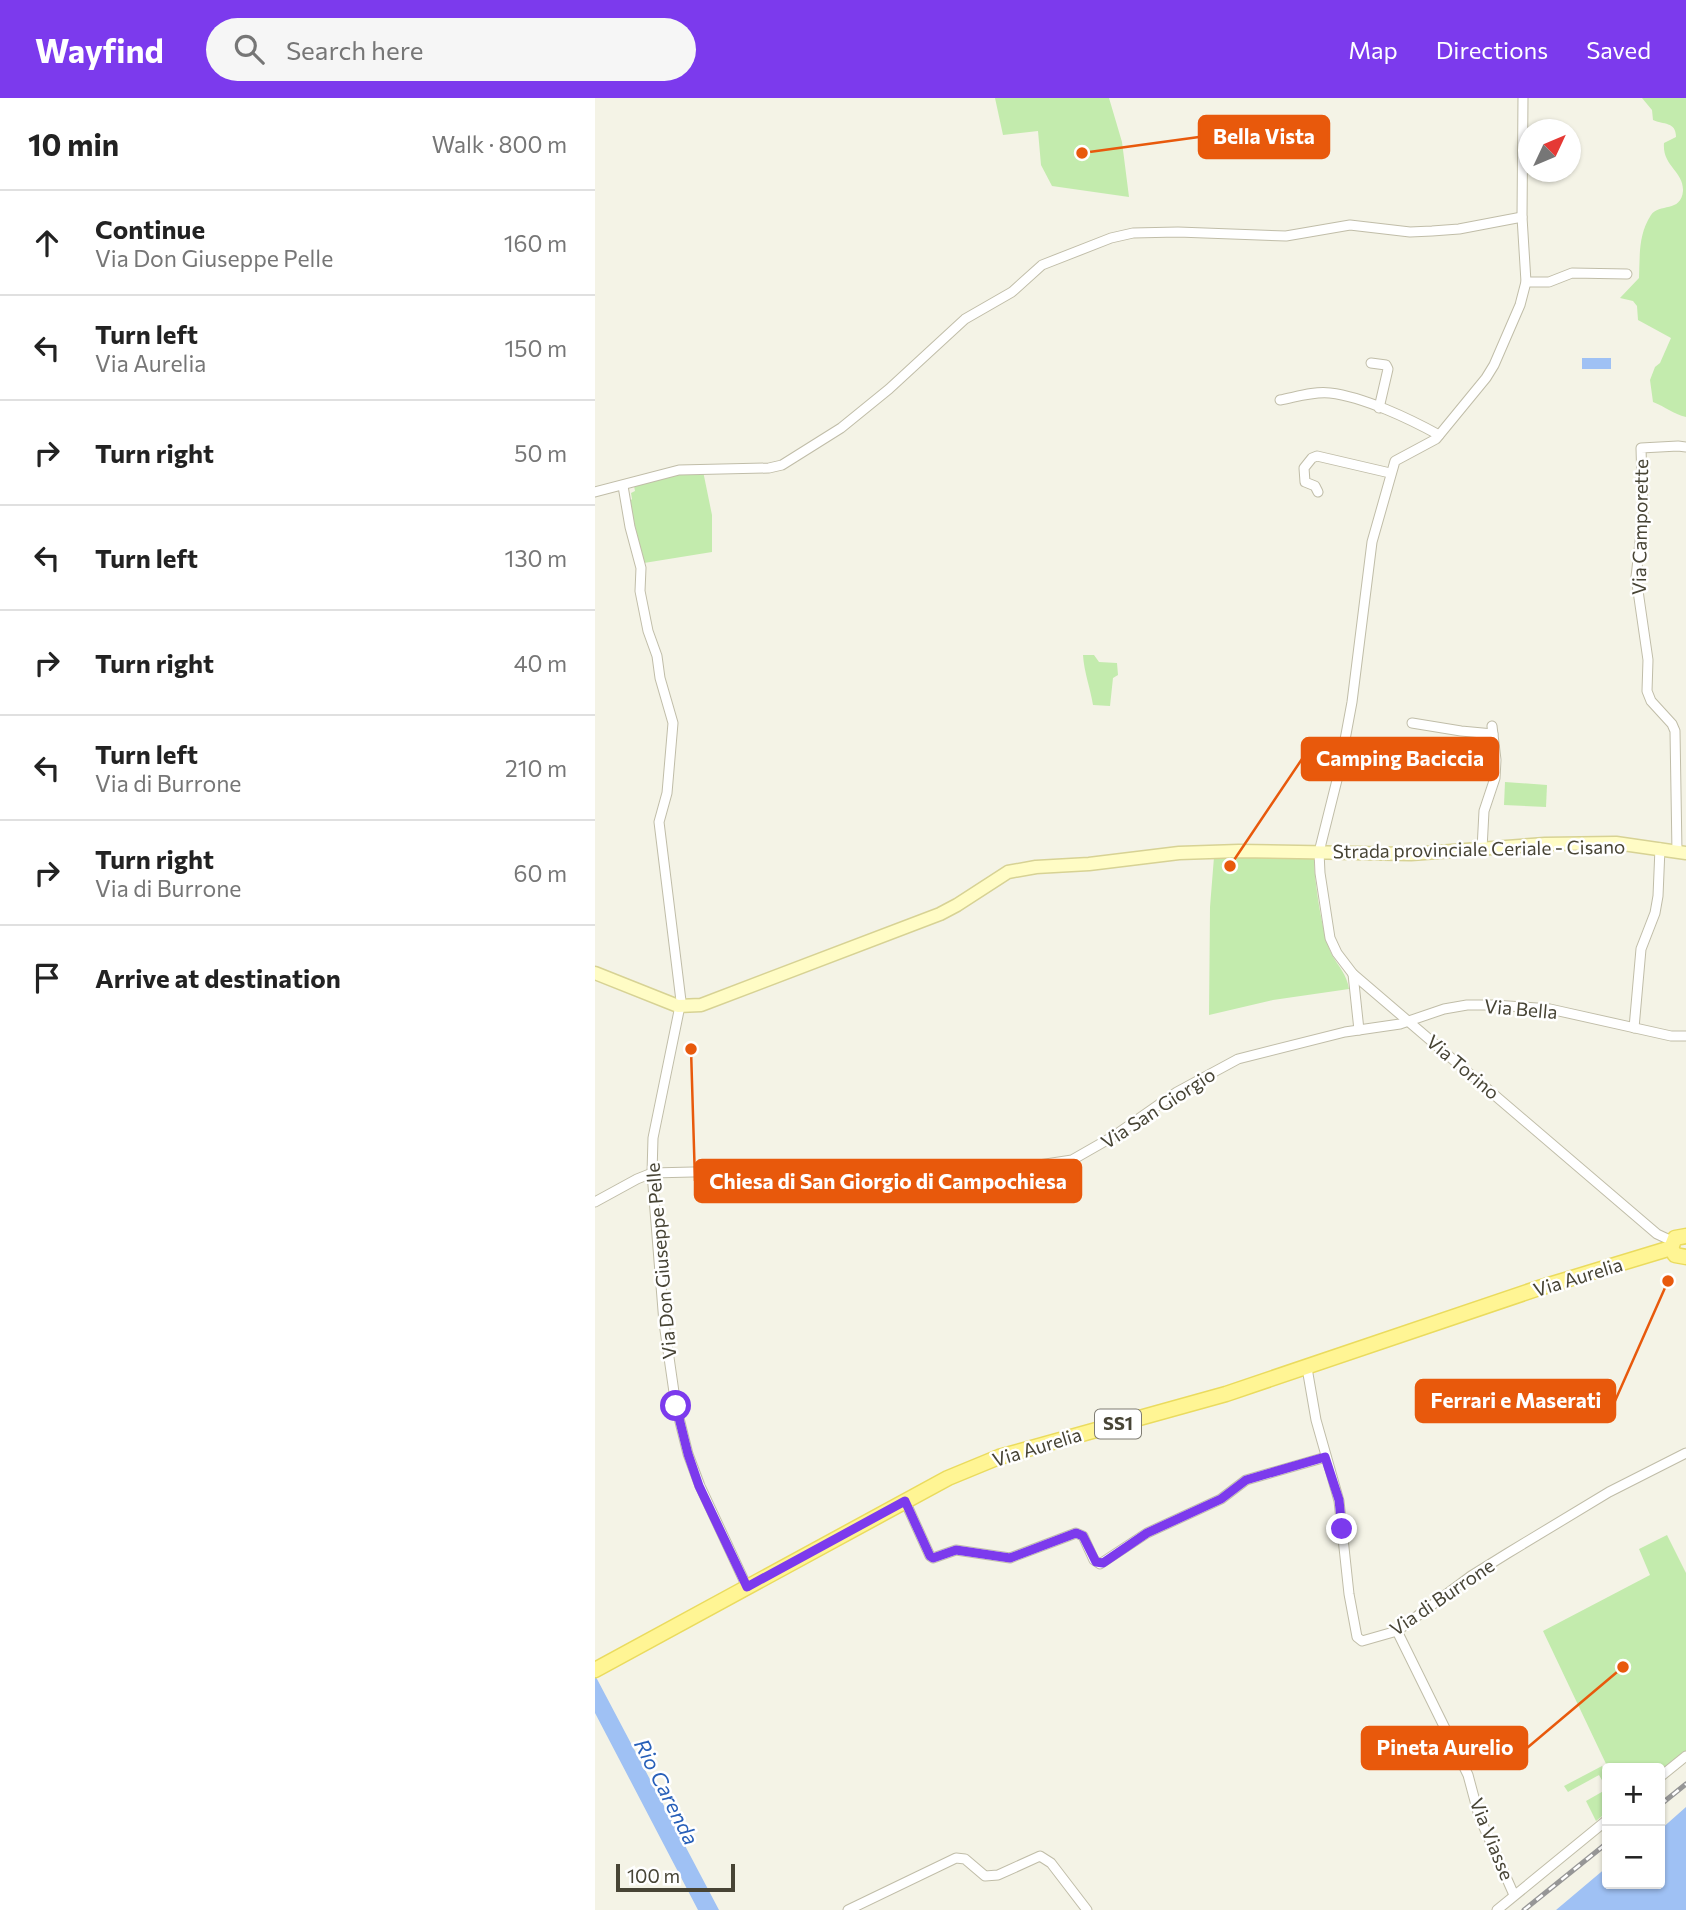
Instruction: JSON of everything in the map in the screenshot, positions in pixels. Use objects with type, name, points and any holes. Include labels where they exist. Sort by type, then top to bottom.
[{"type":"main road","name":"Strada provinciale Ceriale - Cisano","points":[[678,1006],[701,1005],[940,914],[1008,872],[1035,867],[1089,864],[1179,853],[1240,851],[1411,854],[1557,844],[1616,843],[1660,848],[1682,845]]},
{"type":"main road","points":[[595,972],[678,1006]]},
{"type":"main road","points":[[1676,1241],[1675,1255],[1686,1257]]},
{"type":"main road","name":"Via Aurelia","points":[[595,1670],[948,1478],[999,1457],[1215,1398],[1676,1241]]},
{"type":"street","points":[[1318,492],[1315,486],[1305,482],[1304,468],[1312,458],[1317,456],[1391,473],[1395,461],[1429,444],[1439,435],[1490,372],[1520,304],[1526,282],[1522,217],[1523,98]]},
{"type":"street","points":[[595,492],[679,470],[769,468],[782,465],[841,428],[889,389],[965,319],[1012,292],[1042,265],[1111,238],[1133,233],[1178,232],[1286,236],[1350,225],[1432,232],[1522,217]]},
{"type":"street","points":[[1526,282],[1549,282],[1572,273],[1627,274]]},
{"type":"street","points":[[1371,363],[1386,365],[1388,369],[1379,408]]},
{"type":"street","points":[[1280,400],[1329,393],[1379,408],[1439,435]]},
{"type":"street","name":"Via Camporette","points":[[1682,845],[1675,731],[1651,701],[1647,691],[1648,660],[1636,578],[1643,516],[1640,451],[1645,446],[1686,447]]},
{"type":"street","name":"Via Torino","points":[[1391,473],[1372,542],[1352,702],[1339,772],[1319,852],[1330,938],[1337,953],[1353,974],[1657,1234],[1676,1241]]},
{"type":"street","name":"Via Don Giuseppe Pelle","points":[[623,486],[641,568],[640,591],[648,631],[657,656],[660,678],[673,723],[667,793],[659,822],[661,860],[681,1001],[653,1138],[652,1173],[664,1324],[676,1406],[688,1454],[699,1486],[747,1587]]},
{"type":"street","points":[[1412,723],[1461,732],[1493,730],[1495,769],[1484,811],[1482,849]]},
{"type":"street","points":[[1634,1028],[1641,949],[1655,913],[1658,896],[1660,848]]},
{"type":"street","points":[[1353,974],[1359,1030]]},
{"type":"street","name":"Via Bella","points":[[1409,1021],[1444,1009],[1495,1004],[1550,1009],[1671,1036],[1686,1036]]},
{"type":"street","name":"Via San Giorgio","points":[[652,1173],[1026,1167],[1072,1160],[1114,1136],[1177,1091],[1238,1059],[1409,1021]]},
{"type":"street","points":[[595,1202],[652,1173]]},
{"type":"street","name":"Via di Burrone","points":[[1307,1368],[1316,1420],[1339,1500],[1349,1594],[1357,1637],[1365,1641],[1397,1631],[1471,1576],[1508,1553],[1609,1493],[1686,1453]]},
{"type":"street","points":[[905,1501],[933,1558],[956,1550],[1010,1558],[1076,1533],[1083,1536],[1098,1563],[1105,1562],[1147,1533],[1221,1499],[1246,1480],[1325,1457]]},
{"type":"street","name":"Via Viasse","points":[[1397,1631],[1468,1775],[1479,1816],[1514,1895]]},
{"type":"street","points":[[1665,1773],[1686,1756]]},
{"type":"street","points":[[1496,1910],[1602,1824]]},
{"type":"street","points":[[848,1910],[956,1858],[965,1859],[985,1876],[998,1875],[1040,1856],[1051,1863],[1087,1910]]},
{"type":"green space","points":[[995,98],[1109,98],[1122,142],[1129,197],[1052,186],[1041,165],[1038,131],[1003,135]]},
{"type":"green space","points":[[1642,98],[1686,98],[1686,417],[1653,402],[1650,380],[1671,338],[1638,320],[1637,306],[1633,301],[1620,298],[1639,278],[1642,238],[1651,215],[1678,202],[1683,191],[1680,178],[1664,151],[1664,143],[1676,137],[1674,128],[1653,120],[1652,110]]},
{"type":"green space","points":[[703,471],[712,515],[712,552],[644,563],[630,505],[634,486],[679,472]]},
{"type":"green space","points":[[1083,655],[1094,655],[1099,662],[1117,663],[1118,675],[1113,678],[1110,706],[1093,705]]},
{"type":"green space","points":[[1505,782],[1547,785],[1546,807],[1504,805]]},
{"type":"green space","points":[[1314,856],[1325,934],[1349,989],[1273,1000],[1209,1015],[1210,907],[1214,857]]},
{"type":"green space","points":[[1667,1535],[1686,1573],[1686,1751],[1665,1768],[1665,1763],[1606,1763],[1543,1631],[1650,1575],[1639,1549]]},
{"type":"green space","points":[[1602,1766],[1602,1780],[1599,1775],[1568,1792],[1564,1786]]},
{"type":"green space","points":[[1602,1792],[1602,1816],[1596,1821],[1586,1801]]},
{"type":"water","points":[[1582,358],[1611,358],[1611,369],[1582,369]]},
{"type":"water","points":[[595,1675],[719,1910],[698,1910],[595,1713]]},
{"type":"water","points":[[1686,1807],[1686,1910],[1556,1910],[1602,1871],[1602,1889],[1665,1889],[1665,1826]]},
{"type":"railway","points":[[1665,1801],[1686,1784]]},
{"type":"railway","points":[[1524,1910],[1602,1847]]},
{"type":"place","name":"Bella Vista","points":[[1082,153]]},
{"type":"place","name":"Camping Baciccia","points":[[1230,866]]},
{"type":"place","name":"Chiesa di San Giorgio di Campochiesa","points":[[691,1049]]},
{"type":"place","name":"Ferrari e Maserati","points":[[1668,1281]]},
{"type":"place","name":"Pineta Aurelio","points":[[1623,1667]]},
{"type":"route","points":[[676,1406],[699,1486],[747,1587],[905,1501],[933,1558],[956,1550],[1010,1558],[1076,1533],[1083,1536],[1096,1562],[1103,1563],[1147,1533],[1221,1499],[1246,1480],[1325,1457],[1339,1500],[1342,1529]]},
{"type":"water label","name":"Rio Carenda","points":[[666,1792]]}]
